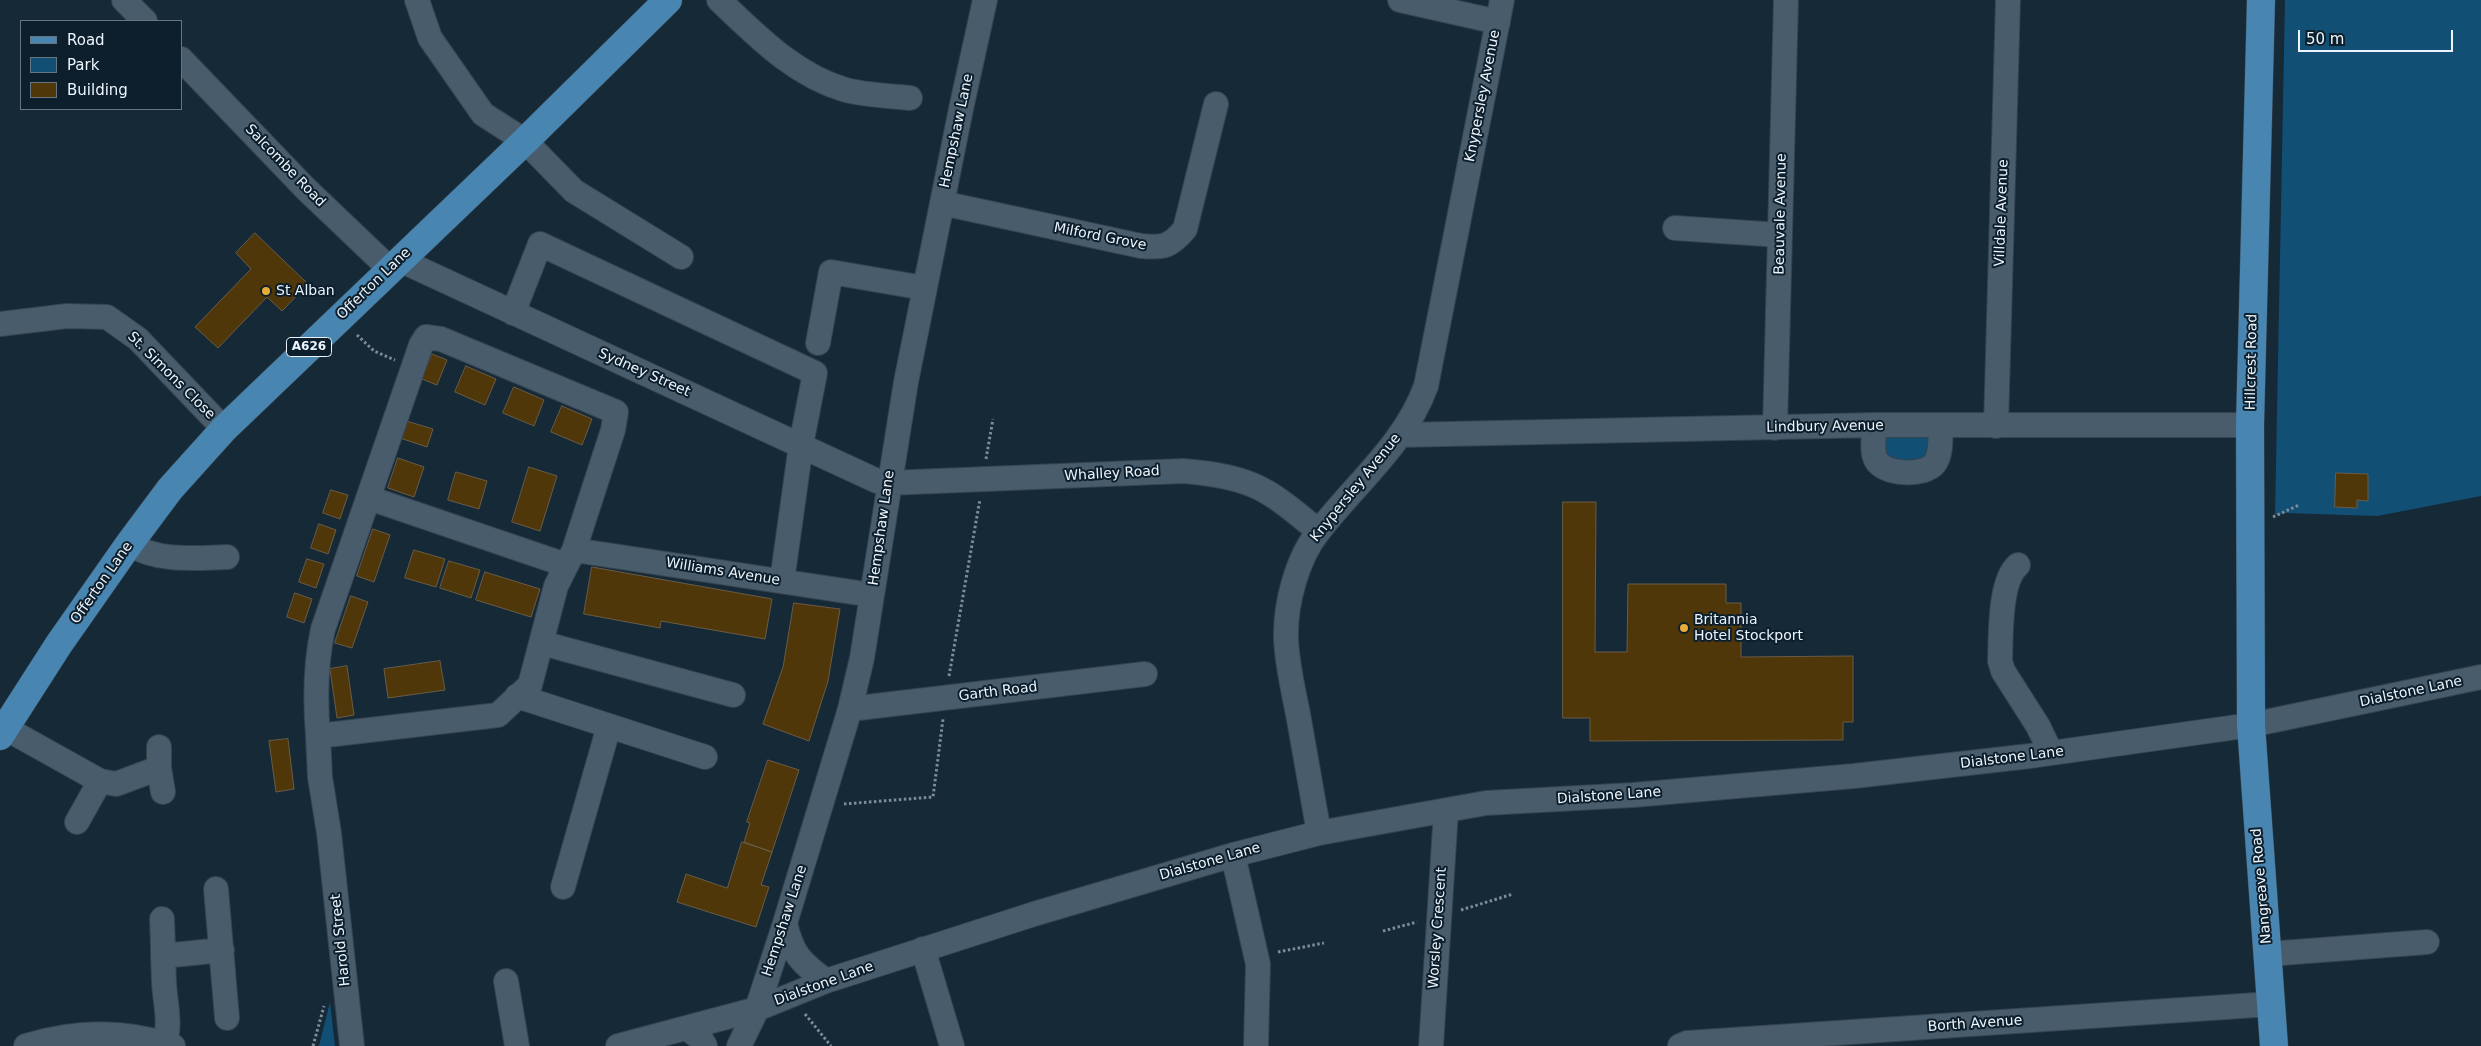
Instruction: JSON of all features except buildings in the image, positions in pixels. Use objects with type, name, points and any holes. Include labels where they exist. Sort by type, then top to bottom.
[{"type":"main road","name":"Offerton Lane","points":[[2,732],[59,644],[129,544],[170,489],[224,429],[525,141],[668,0]]},
{"type":"main road","name":"Hillcrest Road","points":[[2251,725],[2250,425],[2261,0]]},
{"type":"main road","name":"Nangreave Road","points":[[2251,725],[2274,1046]]},
{"type":"street","points":[[124,0],[143,20]]},
{"type":"street","points":[[416,0],[430,38],[484,114],[525,141],[574,190],[681,257]]},
{"type":"street","points":[[718,0],[773,50],[806,73],[846,90],[910,98]]},
{"type":"street","name":"Hempshaw Lane","points":[[739,1046],[757,1009],[785,923],[850,709],[862,658],[888,483],[924,288],[985,0]]},
{"type":"street","points":[[1400,0],[1500,11]]},
{"type":"street","name":"Beauvale Avenue","points":[[1775,428],[1786,0]]},
{"type":"street","name":"Villdale Avenue","points":[[1996,426],[2008,0]]},
{"type":"street","name":"Knypersley Avenue","points":[[1319,833],[1290,672],[1286,638],[1290,602],[1310,543],[1368,477],[1400,435],[1419,404],[1434,353],[1500,11]]},
{"type":"street","name":"Salcombe Road","points":[[182,60],[306,189],[395,265]]},
{"type":"street","name":"Milford Grove","points":[[942,203],[1141,246],[1160,248],[1175,241],[1185,229],[1216,104]]},
{"type":"street","points":[[1675,228],[1780,235]]},
{"type":"street","points":[[513,313],[540,244],[815,373],[801,445],[782,581]]},
{"type":"street","name":"Sydney Street","points":[[395,265],[513,313],[877,481],[888,483]]},
{"type":"street","points":[[818,343],[832,272],[924,288]]},
{"type":"street","name":"St. Simons Close","points":[[0,324],[67,316],[107,317],[138,339],[224,429]]},
{"type":"street","name":"Harold Street","points":[[352,1046],[329,833],[320,777],[315,703],[316,657],[323,629],[413,369],[426,337],[441,339],[616,412],[613,430],[570,557]]},
{"type":"street","points":[[1875,425],[1873,453],[1877,462],[1890,470],[1921,471],[1929,469],[1939,455],[1941,425]]},
{"type":"street","name":"Lindbury Avenue","points":[[1400,435],[1875,425],[2250,425]]},
{"type":"street","name":"Whalley Road","points":[[888,483],[1183,470],[1212,474],[1255,486],[1280,501],[1319,531]]},
{"type":"street","name":"Williams Avenue","points":[[369,498],[570,557],[782,581],[872,595]]},
{"type":"street","points":[[129,544],[140,550],[170,558],[226,557]]},
{"type":"street","points":[[318,736],[498,714],[530,684],[556,586],[570,557]]},
{"type":"street","points":[[2018,564],[2012,570],[2005,590],[2000,661],[2003,671],[2038,726],[2051,753]]},
{"type":"street","points":[[542,643],[733,694]]},
{"type":"street","name":"Garth Road","points":[[850,709],[1145,674]]},
{"type":"street","name":"Dialstone Lane","points":[[618,1046],[757,1009],[826,982],[1034,914],[1233,855],[1319,833],[1486,803],[1634,795],[1854,776],[2051,753],[2251,725],[2481,677]]},
{"type":"street","points":[[517,696],[704,757]]},
{"type":"street","points":[[563,887],[609,726]]},
{"type":"street","points":[[2,732],[100,781],[116,784],[159,757],[163,792]]},
{"type":"street","points":[[77,822],[100,781]]},
{"type":"street","name":"Worsley Crescent","points":[[1431,1046],[1446,811]]},
{"type":"street","points":[[1233,855],[1257,956],[1259,984],[1256,1046]]},
{"type":"street","points":[[216,889],[228,1018]]},
{"type":"street","points":[[26,1046],[79,1034],[111,1034],[169,1045],[162,919]]},
{"type":"street","points":[[785,923],[794,953],[805,965],[826,982]]},
{"type":"street","points":[[2268,954],[2427,942]]},
{"type":"street","points":[[923,949],[952,1046]]},
{"type":"street","points":[[164,956],[222,950]]},
{"type":"street","points":[[506,980],[516,1046]]},
{"type":"street","name":"Borth Avenue","points":[[1680,1046],[1687,1042],[2271,1004]]},
{"type":"street","points":[[687,1028],[701,1039],[705,1046]]},
{"type":"path","points":[[354,333],[374,350],[413,369]]},
{"type":"path","points":[[821,806],[934,797],[945,698],[993,419]]},
{"type":"path","points":[[1257,956],[1324,942]]},
{"type":"path","points":[[804,1013],[831,1046]]},
{"type":"green space","points":[[2285,0],[2481,0],[2481,496],[2377,516],[2285,513],[2275,515]]},
{"type":"green space","points":[[1877,427],[1939,427],[1937,455],[1890,469]]},
{"type":"green space","points":[[330,1002],[335,1046],[319,1046]]},
{"type":"place","name":"St Alban","points":[[266,291]]},
{"type":"place","name":"Britannia Hotel Stockport","points":[[1684,628]]}]
